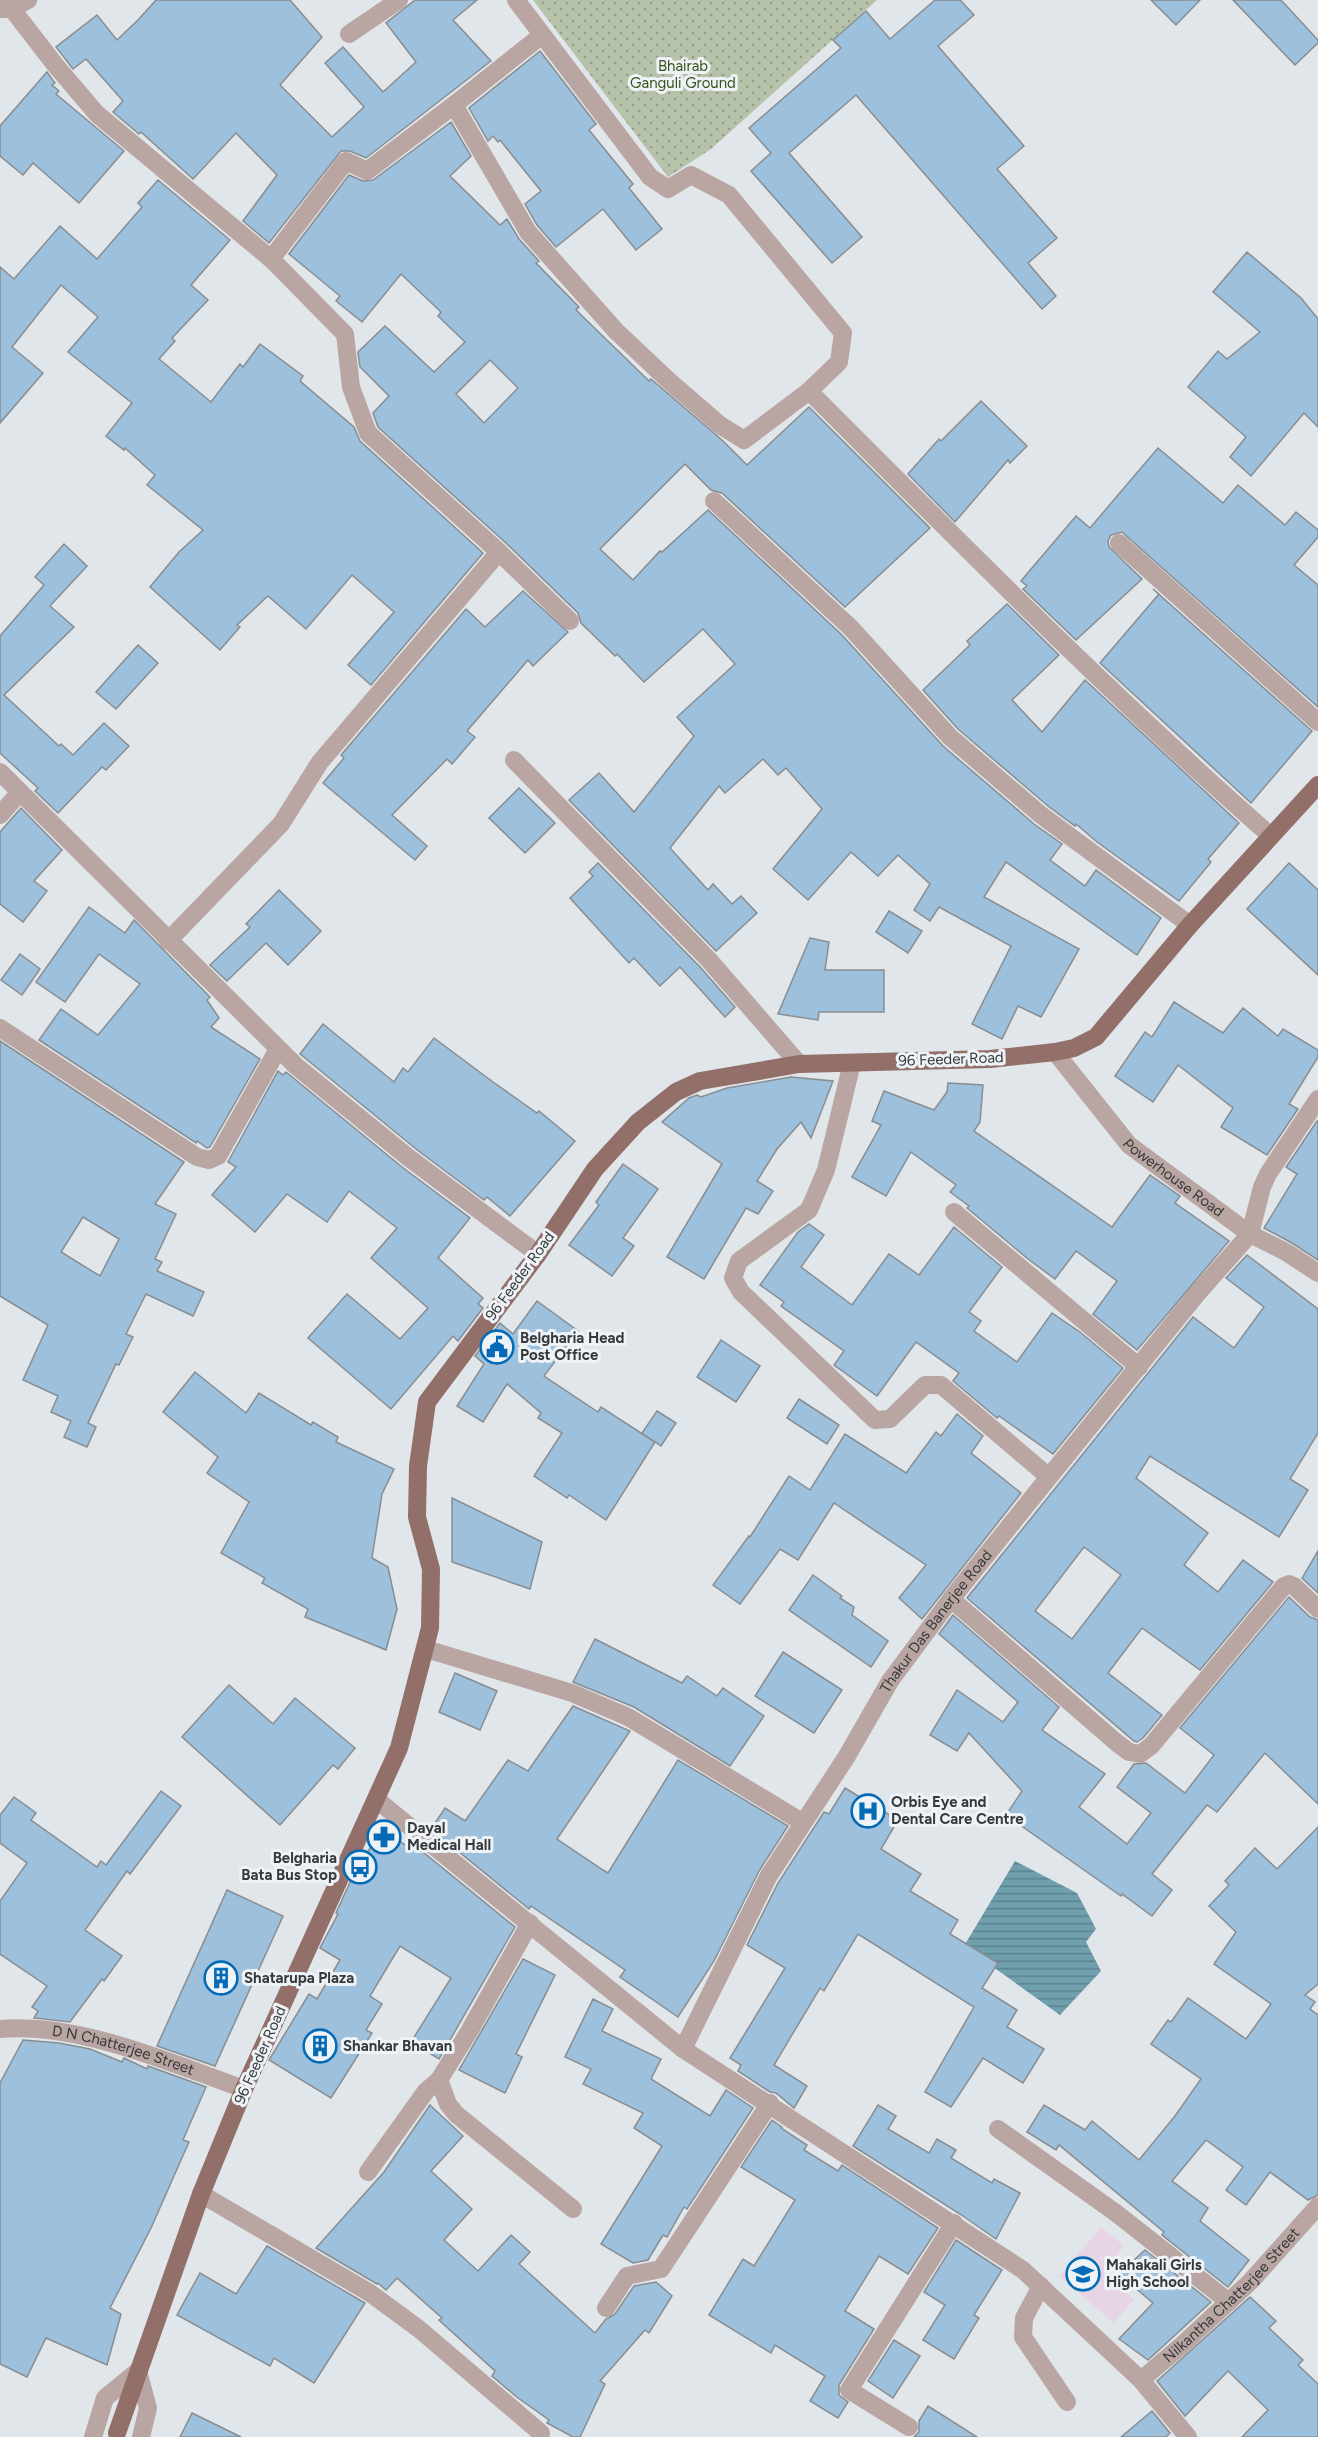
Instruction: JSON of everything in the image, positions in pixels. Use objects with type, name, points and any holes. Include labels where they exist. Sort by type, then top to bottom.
[{"type":"main road","name":"96 Feeder Road","points":[[117,2433],[201,2194],[244,2089],[399,1748],[430,1628],[431,1569],[417,1517],[418,1466],[426,1402],[538,1254],[595,1169],[638,1122],[676,1092],[700,1081],[799,1064],[990,1059],[1055,1052],[1074,1048],[1096,1037],[1190,925],[1318,785]]},
{"type":"street","points":[[28,0],[6,9],[97,114],[271,260],[345,334],[351,387],[368,433],[499,552],[570,621]]},
{"type":"street","points":[[349,34],[399,0]]},
{"type":"street","points":[[454,105],[528,232],[616,331],[720,425],[744,440],[809,391],[839,362],[843,333],[729,195],[691,175],[668,189],[651,177],[516,0]]},
{"type":"street","points":[[271,260],[346,161],[367,171],[542,35]]},
{"type":"street","points":[[809,391],[1017,600],[1271,836]]},
{"type":"street","points":[[714,501],[850,627],[950,737],[1041,815],[1190,925]]},
{"type":"street","points":[[1119,543],[1318,722]]},
{"type":"street","points":[[168,941],[281,824],[320,762],[499,552]]},
{"type":"street","points":[[514,760],[709,960],[799,1064]]},
{"type":"street","points":[[0,772],[296,1066],[409,1158],[538,1254]]},
{"type":"street","points":[[0,815],[20,792]]},
{"type":"street","points":[[0,1028],[188,1151],[209,1160],[218,1156],[278,1049]]},
{"type":"street","name":"Powerhouse Road","points":[[1055,1052],[1129,1145],[1250,1234],[1286,1252],[1318,1273]]},
{"type":"street","points":[[852,1063],[826,1170],[809,1210],[739,1261],[733,1278],[741,1292],[875,1420],[890,1419],[925,1385],[941,1385],[1049,1477]]},
{"type":"street","points":[[1250,1234],[1265,1181],[1318,1100]]},
{"type":"street","points":[[954,1212],[1139,1367]]},
{"type":"street","name":"Thakur Das Banerjee Road","points":[[684,2049],[768,1877],[847,1756],[890,1681],[951,1599],[1049,1477],[1196,1295],[1250,1234]]},
{"type":"street","points":[[951,1599],[1117,1743],[1129,1752],[1140,1754],[1150,1746],[1284,1586],[1294,1586],[1318,1609]]},
{"type":"street","points":[[426,1649],[572,1693],[628,1717],[802,1822]]},
{"type":"street","points":[[377,1800],[684,2049],[1023,2270],[1141,2380],[1188,2437]]},
{"type":"street","points":[[368,2172],[426,2091],[439,2080],[530,1923]]},
{"type":"street","name":"D N Chatterjee Street","points":[[0,2029],[25,2027],[117,2044],[244,2089]]},
{"type":"street","points":[[439,2080],[448,2104],[456,2114],[573,2209]]},
{"type":"street","points":[[606,2308],[627,2276],[661,2269],[770,2103]]},
{"type":"street","points":[[998,2129],[1116,2213],[1229,2302]]},
{"type":"street","points":[[201,2194],[370,2293],[419,2329],[541,2433]]},
{"type":"street","name":"Nilkantha Chatterjee Street","points":[[1141,2380],[1250,2282],[1318,2206]]},
{"type":"street","points":[[909,2427],[849,2390],[954,2223]]},
{"type":"street","points":[[1041,2286],[1024,2318],[1023,2337],[1067,2402]]},
{"type":"street","points":[[93,2437],[105,2398],[138,2371],[148,2408],[141,2437]]},
{"type":"shaded area","name":"Mahakali Girls High School","points":[[1101,2227],[1124,2246],[1103,2272],[1134,2299],[1114,2323],[1059,2276]]},
{"type":"green space","name":"Bhairab Ganguli Ground","points":[[533,0],[877,0],[711,149],[668,177]]},
{"type":"water","points":[[1015,1861],[1077,1893],[1096,1929],[1086,1942],[1101,1971],[1060,2015],[964,1946]]},
{"type":"building","points":[[156,0],[290,0],[322,37],[280,85],[332,137],[364,107],[325,63],[343,47],[383,92],[416,62],[386,23],[415,0],[477,0],[453,20],[491,61],[366,158],[350,151],[341,151],[269,243],[243,221],[277,175],[236,133],[193,179],[141,132],[139,134],[113,112],[123,101],[86,59],[73,69],[56,47],[97,15],[117,40]]},
{"type":"building","points":[[935,0],[960,0],[974,15],[938,46],[1024,146],[997,169],[1057,238],[1028,263],[1056,296],[1042,309],[856,95],[789,153],[862,237],[832,263],[751,171],[771,153],[749,128],[841,48],[833,40],[866,11],[890,39]]},
{"type":"building","points":[[1151,0],[1200,0],[1176,25]]},
{"type":"building","points":[[1233,0],[1281,0],[1318,40],[1318,43],[1295,65]]},
{"type":"building","points":[[540,51],[596,124],[589,130],[633,184],[629,188],[662,229],[636,250],[603,209],[556,247],[537,225],[525,204],[541,191],[500,140],[498,142],[493,136],[488,141],[469,108]]},
{"type":"building","points":[[47,72],[55,83],[52,85],[59,91],[56,94],[124,151],[79,203],[33,163],[23,175],[0,156],[0,126]]},
{"type":"building","points":[[451,122],[471,156],[450,176],[500,225],[507,219],[519,239],[539,261],[536,263],[579,307],[576,310],[649,381],[651,379],[722,440],[747,465],[809,407],[930,528],[845,607],[722,493],[711,490],[685,464],[600,549],[633,580],[660,551],[662,552],[708,510],[842,635],[943,746],[1034,824],[1062,844],[1050,860],[1085,886],[1096,870],[1161,918],[1137,955],[1006,862],[984,897],[1079,949],[1041,1017],[1018,1006],[1002,1039],[972,1024],[1011,946],[939,907],[930,921],[914,910],[930,884],[898,855],[878,876],[851,852],[808,900],[773,869],[822,809],[786,768],[778,775],[763,759],[725,793],[719,786],[670,848],[708,890],[713,884],[732,904],[741,896],[757,913],[716,951],[569,800],[599,773],[634,812],[694,736],[677,717],[735,664],[703,629],[644,682],[617,654],[615,656],[581,623],[578,613],[507,544],[378,427],[373,413],[389,396],[360,367],[358,352],[385,326],[434,372],[465,342],[438,316],[441,312],[401,274],[362,322],[336,301],[340,296],[289,254],[349,175],[363,181],[373,180]],"holes":[[[490,360],[518,388],[484,423],[456,394]]]},
{"type":"building","points":[[158,180],[230,240],[191,285],[208,300],[172,338],[175,341],[159,359],[211,402],[240,364],[243,367],[260,344],[303,376],[300,381],[354,427],[360,441],[483,553],[371,685],[348,665],[394,612],[352,575],[306,629],[268,596],[237,625],[240,627],[220,650],[150,587],[179,552],[203,530],[147,485],[155,475],[125,448],[124,450],[106,436],[132,403],[68,352],[98,317],[61,285],[12,347],[43,373],[0,423],[0,267],[14,279],[60,226],[97,259],[142,207],[138,203]]},
{"type":"building","points":[[1247,252],[1301,298],[1318,319],[1318,427],[1304,413],[1251,476],[1230,457],[1246,437],[1188,387],[1218,351],[1227,359],[1260,332],[1213,292]]},
{"type":"building","points":[[981,401],[1027,446],[1010,463],[1008,460],[955,522],[908,474],[939,439],[941,441]]},
{"type":"building","points":[[1158,448],[1223,503],[1238,485],[1285,525],[1296,512],[1318,530],[1318,537],[1294,565],[1318,585],[1318,707],[1122,532],[1111,535],[1108,541],[1109,547],[1142,579],[1076,640],[1023,589],[1027,586],[1021,581],[1076,516],[1090,528]]},
{"type":"building","points":[[64,544],[87,566],[50,606],[74,627],[4,695],[59,746],[61,744],[73,755],[104,723],[129,746],[106,770],[102,767],[58,813],[35,791],[38,788],[0,753],[0,636],[44,585],[35,577]]},
{"type":"building","points":[[523,591],[568,632],[533,666],[528,660],[467,731],[475,737],[452,764],[447,759],[392,815],[427,846],[415,860],[323,783],[344,758],[341,755],[466,609],[485,627]]},
{"type":"building","points":[[1159,594],[1312,731],[1251,803],[1100,663]]},
{"type":"building","points":[[1007,604],[1059,655],[1012,700],[1042,732],[1085,680],[1239,823],[1208,859],[1211,862],[1179,901],[1097,842],[1076,824],[1075,826],[1048,806],[958,729],[923,690],[970,645],[967,641]]},
{"type":"building","points":[[138,645],[158,663],[116,709],[96,692]]},
{"type":"building","points":[[519,788],[555,823],[525,853],[489,818]]},
{"type":"building","points":[[21,808],[62,850],[34,881],[47,891],[23,922],[0,904],[0,832]]},
{"type":"building","points":[[598,863],[701,968],[735,1007],[725,1017],[680,967],[660,986],[634,958],[629,963],[570,898],[593,876],[589,872]]},
{"type":"building","points":[[1289,863],[1318,890],[1318,975],[1247,909]]},
{"type":"building","points":[[279,890],[321,931],[288,965],[266,943],[227,981],[210,965],[250,927],[246,924]]},
{"type":"building","points":[[89,907],[125,933],[134,920],[210,997],[207,1000],[219,1018],[211,1027],[260,1059],[210,1147],[207,1148],[197,1141],[196,1143],[39,1040],[61,1009],[98,1035],[140,984],[99,954],[65,1002],[36,982]]},
{"type":"building","points":[[889,911],[922,931],[908,953],[876,932]]},
{"type":"building","points":[[810,938],[829,942],[825,970],[884,970],[884,1012],[819,1012],[818,1020],[778,1014]]},
{"type":"building","points":[[20,954],[40,969],[22,995],[1,980]]},
{"type":"building","points":[[1174,1002],[1223,1033],[1243,1008],[1278,1036],[1283,1029],[1318,1050],[1318,1057],[1289,1104],[1298,1109],[1267,1155],[1221,1127],[1233,1108],[1178,1065],[1153,1102],[1115,1076],[1145,1032],[1152,1037]]},
{"type":"building","points":[[323,1024],[394,1082],[403,1068],[408,1072],[434,1038],[537,1113],[539,1111],[575,1141],[510,1216],[487,1197],[484,1200],[416,1149],[300,1054]]},
{"type":"building","points":[[0,1041],[184,1162],[155,1204],[176,1214],[155,1259],[162,1262],[157,1271],[204,1292],[193,1316],[146,1294],[126,1334],[133,1337],[119,1365],[116,1364],[88,1423],[96,1427],[87,1447],[64,1437],[71,1421],[51,1412],[58,1396],[23,1380],[48,1325],[0,1296]],"holes":[[[83,1217],[119,1239],[100,1276],[61,1252]]]},
{"type":"building","points":[[278,1071],[283,1075],[286,1072],[402,1167],[470,1218],[438,1258],[483,1298],[478,1304],[483,1308],[458,1341],[453,1336],[391,1409],[308,1338],[347,1294],[400,1339],[428,1308],[371,1258],[397,1228],[349,1191],[327,1222],[287,1194],[255,1232],[212,1195],[236,1167],[228,1162]]},
{"type":"building","points":[[791,1077],[833,1081],[811,1138],[801,1122],[777,1149],[757,1181],[773,1191],[758,1214],[746,1208],[704,1279],[667,1257],[722,1164],[662,1122],[689,1098],[697,1095],[701,1097],[727,1088]]},
{"type":"building","points":[[948,1083],[983,1085],[980,1122],[974,1131],[1112,1227],[1150,1175],[1180,1196],[1175,1203],[1229,1241],[1137,1350],[1093,1314],[1117,1281],[1076,1251],[1055,1279],[1028,1259],[950,1192],[956,1185],[911,1152],[886,1196],[852,1177],[881,1125],[872,1121],[884,1091],[934,1110],[947,1092]]},
{"type":"building","points":[[1317,1121],[1318,1260],[1264,1228],[1297,1174],[1286,1167]]},
{"type":"building","points":[[623,1164],[658,1189],[623,1238],[634,1246],[612,1276],[569,1245],[599,1205],[596,1202]]},
{"type":"building","points":[[809,1224],[824,1235],[801,1267],[852,1305],[889,1254],[919,1275],[954,1227],[1002,1267],[969,1312],[981,1321],[974,1331],[1017,1362],[1052,1313],[1080,1332],[1123,1368],[1053,1454],[999,1416],[997,1418],[953,1381],[959,1373],[916,1342],[877,1396],[834,1365],[844,1351],[781,1306],[784,1302],[760,1285],[798,1232]]},
{"type":"building","points":[[1247,1255],[1318,1309],[1318,1433],[1290,1479],[1308,1490],[1279,1537],[1150,1456],[1136,1478],[1208,1533],[1184,1565],[1218,1592],[1243,1560],[1273,1582],[1200,1670],[1142,1628],[1108,1673],[1162,1715],[1137,1742],[967,1598],[1193,1317],[1234,1348],[1264,1307],[1226,1278]],"holes":[[[1084,1547],[1121,1575],[1072,1639],[1035,1611]]]},
{"type":"building","points":[[537,1301],[578,1331],[544,1376],[598,1412],[601,1407],[655,1442],[606,1520],[569,1495],[567,1498],[534,1476],[562,1433],[538,1418],[541,1413],[507,1384],[483,1422],[457,1406],[484,1364],[475,1356],[500,1323],[513,1334]]},
{"type":"building","points":[[721,1340],[760,1366],[736,1402],[697,1377]]},
{"type":"building","points":[[195,1372],[246,1413],[259,1393],[311,1425],[313,1422],[338,1437],[336,1442],[394,1469],[382,1494],[372,1558],[388,1567],[397,1609],[386,1650],[305,1617],[308,1609],[262,1583],[265,1578],[221,1553],[249,1502],[207,1473],[218,1457],[163,1412]]},
{"type":"building","points":[[799,1399],[839,1425],[827,1444],[787,1418]]},
{"type":"building","points":[[657,1411],[676,1423],[661,1446],[642,1433]]},
{"type":"building","points":[[957,1414],[983,1436],[971,1453],[1021,1493],[922,1619],[899,1598],[926,1565],[834,1503],[798,1560],[780,1549],[740,1604],[713,1585],[750,1537],[789,1476],[810,1490],[845,1434],[906,1473],[936,1432],[941,1436]]},
{"type":"building","points":[[452,1498],[542,1542],[530,1589],[452,1562]]},
{"type":"building","points":[[1318,1551],[1318,1593],[1302,1578]]},
{"type":"building","points":[[813,1575],[854,1607],[852,1615],[888,1641],[871,1667],[789,1610]]},
{"type":"building","points":[[1289,1597],[1310,1617],[1318,1620],[1318,1804],[1265,1753],[1217,1812],[1207,1805],[1152,1874],[1172,1890],[1152,1916],[1006,1815],[1022,1791],[969,1733],[957,1751],[930,1735],[957,1690],[1003,1722],[1018,1702],[939,1634],[953,1615],[1059,1707],[1042,1730],[1105,1774],[1079,1807],[1127,1844],[1151,1813],[1117,1787],[1134,1764],[1146,1763],[1185,1793],[1214,1755],[1180,1728]]},
{"type":"building","points":[[595,1639],[682,1683],[687,1676],[717,1696],[723,1688],[764,1716],[730,1766],[634,1707],[573,1682]]},
{"type":"building","points":[[783,1652],[842,1690],[814,1733],[755,1696]]},
{"type":"building","points":[[455,1673],[497,1691],[480,1730],[439,1712]]},
{"type":"building","points":[[229,1685],[273,1724],[295,1698],[355,1748],[338,1769],[333,1765],[280,1825],[182,1737]]},
{"type":"building","points":[[573,1706],[630,1731],[557,1839],[608,1873],[678,1760],[788,1826],[759,1871],[714,1961],[678,2017],[620,1977],[625,1970],[531,1906],[529,1909],[431,1829],[445,1808],[465,1821],[508,1760],[528,1771]]},
{"type":"building","points":[[845,1788],[898,1820],[881,1849],[921,1874],[910,1891],[958,1920],[950,1934],[998,1963],[982,1988],[1017,2010],[1007,2027],[1044,2049],[1023,2083],[983,2058],[951,2107],[925,2092],[974,2007],[858,1934],[824,1991],[820,1988],[774,2065],[807,2086],[794,2108],[776,2093],[770,2092],[738,2071],[741,2065],[730,2058],[785,1968],[747,1945],[778,1883],[824,1812],[829,1814]]},
{"type":"building","points":[[161,1791],[181,1806],[130,1874],[127,1871],[85,1930],[122,1956],[70,2022],[34,2018],[38,2011],[32,2007],[47,1986],[0,1954],[0,1901],[27,1863],[0,1843],[0,1815],[14,1797],[36,1813],[31,1820],[97,1867],[101,1861],[106,1865]]},
{"type":"building","points":[[1318,1827],[1318,1984],[1305,1995],[1315,2002],[1310,2009],[1318,2015],[1318,2195],[1308,2200],[1270,2172],[1246,2205],[1226,2190],[1243,2167],[1206,2140],[1172,2181],[1208,2208],[1200,2221],[1249,2260],[1228,2287],[1162,2235],[1164,2232],[1059,2145],[1056,2150],[1027,2132],[1044,2105],[1085,2130],[1092,2121],[1139,2160],[1175,2116],[1201,2079],[1151,2044],[1168,2020],[1171,2022],[1188,1998],[1246,2039],[1271,2004],[1214,1964],[1236,1932],[1209,1906],[1229,1885],[1225,1881],[1255,1848],[1277,1869]]},
{"type":"building","points":[[382,1830],[416,1852],[418,1848],[515,1927],[439,2059],[411,2042],[451,1978],[400,1946],[370,1996],[382,2004],[366,2030],[372,2033],[331,2098],[269,2060],[309,1994],[317,1999],[340,1960],[320,1948],[338,1914],[336,1913],[356,1869]]},
{"type":"building","name":"Shatarupa Plaza","points":[[227,1890],[283,1916],[215,2066],[157,2046]]},
{"type":"building","points":[[523,1959],[555,1975],[516,2054],[522,2057],[505,2093],[459,2070]]},
{"type":"building","points":[[593,1999],[613,2009],[602,2031],[661,2059],[651,2079],[710,2116],[726,2090],[753,2108],[687,2209],[684,2207],[667,2237],[663,2235],[648,2260],[633,2263],[601,2244],[662,2146],[634,2128],[643,2113],[583,2084],[591,2069],[565,2057]]},
{"type":"building","points":[[23,2040],[59,2043],[90,2049],[122,2062],[124,2058],[147,2069],[148,2066],[206,2087],[183,2140],[189,2142],[151,2228],[110,2308],[121,2314],[107,2365],[46,2338],[27,2377],[0,2364],[0,2083]]},
{"type":"building","points":[[430,2105],[463,2136],[431,2171],[472,2209],[444,2240],[478,2271],[511,2235],[530,2252],[519,2264],[595,2333],[606,2319],[615,2314],[634,2286],[656,2282],[672,2296],[649,2333],[645,2330],[600,2381],[605,2384],[580,2437],[573,2437],[547,2423],[549,2420],[492,2376],[495,2371],[439,2320],[442,2318],[397,2278],[386,2290],[378,2283],[316,2248],[384,2172]]},
{"type":"building","points":[[878,2105],[896,2116],[888,2129],[929,2153],[937,2139],[956,2150],[951,2158],[992,2183],[994,2179],[1020,2193],[996,2239],[853,2146]]},
{"type":"building","points":[[772,2120],[807,2145],[804,2150],[838,2171],[842,2165],[938,2228],[908,2274],[879,2256],[845,2311],[874,2329],[839,2385],[839,2395],[848,2402],[838,2418],[810,2401],[825,2376],[775,2345],[771,2353],[709,2315],[743,2259],[754,2266],[795,2200],[741,2167]]},
{"type":"building","points":[[956,2240],[1002,2270],[974,2315],[979,2318],[954,2359],[923,2340],[945,2305],[924,2292]]},
{"type":"building","points":[[267,2246],[365,2303],[314,2383],[274,2358],[270,2366],[177,2315],[200,2273],[236,2294]]},
{"type":"building","points":[[1145,2250],[1211,2302],[1148,2360],[1119,2339],[1153,2303],[1119,2274]]},
{"type":"building","points":[[1250,2297],[1276,2321],[1269,2328],[1303,2360],[1298,2365],[1318,2384],[1318,2437],[1242,2437],[1268,2410],[1228,2371],[1185,2416],[1157,2381]]},
{"type":"building","points":[[894,2340],[920,2356],[893,2398],[868,2381]]},
{"type":"building","points":[[928,2406],[977,2437],[914,2437],[919,2432],[919,2421]]},
{"type":"building","points":[[1152,2411],[1170,2433],[1166,2437],[1121,2437]]},
{"type":"building","points":[[192,2413],[241,2437],[180,2437]]},
{"type":"place","name":"Belgharia Head Post Office","points":[[497,1347]]},
{"type":"place","name":"Orbis Eye and Dental Care Centre","points":[[868,1811]]},
{"type":"place","name":"Dayal Medical Hall","points":[[384,1837]]},
{"type":"place","name":"Belgharia Bata Bus Stop","points":[[360,1867]]},
{"type":"place","name":"Shatarupa Plaza","points":[[221,1978]]},
{"type":"place","name":"Shankar Bhavan","points":[[320,2046]]},
{"type":"place","name":"Mahakali Girls High School","points":[[1083,2274]]}]
